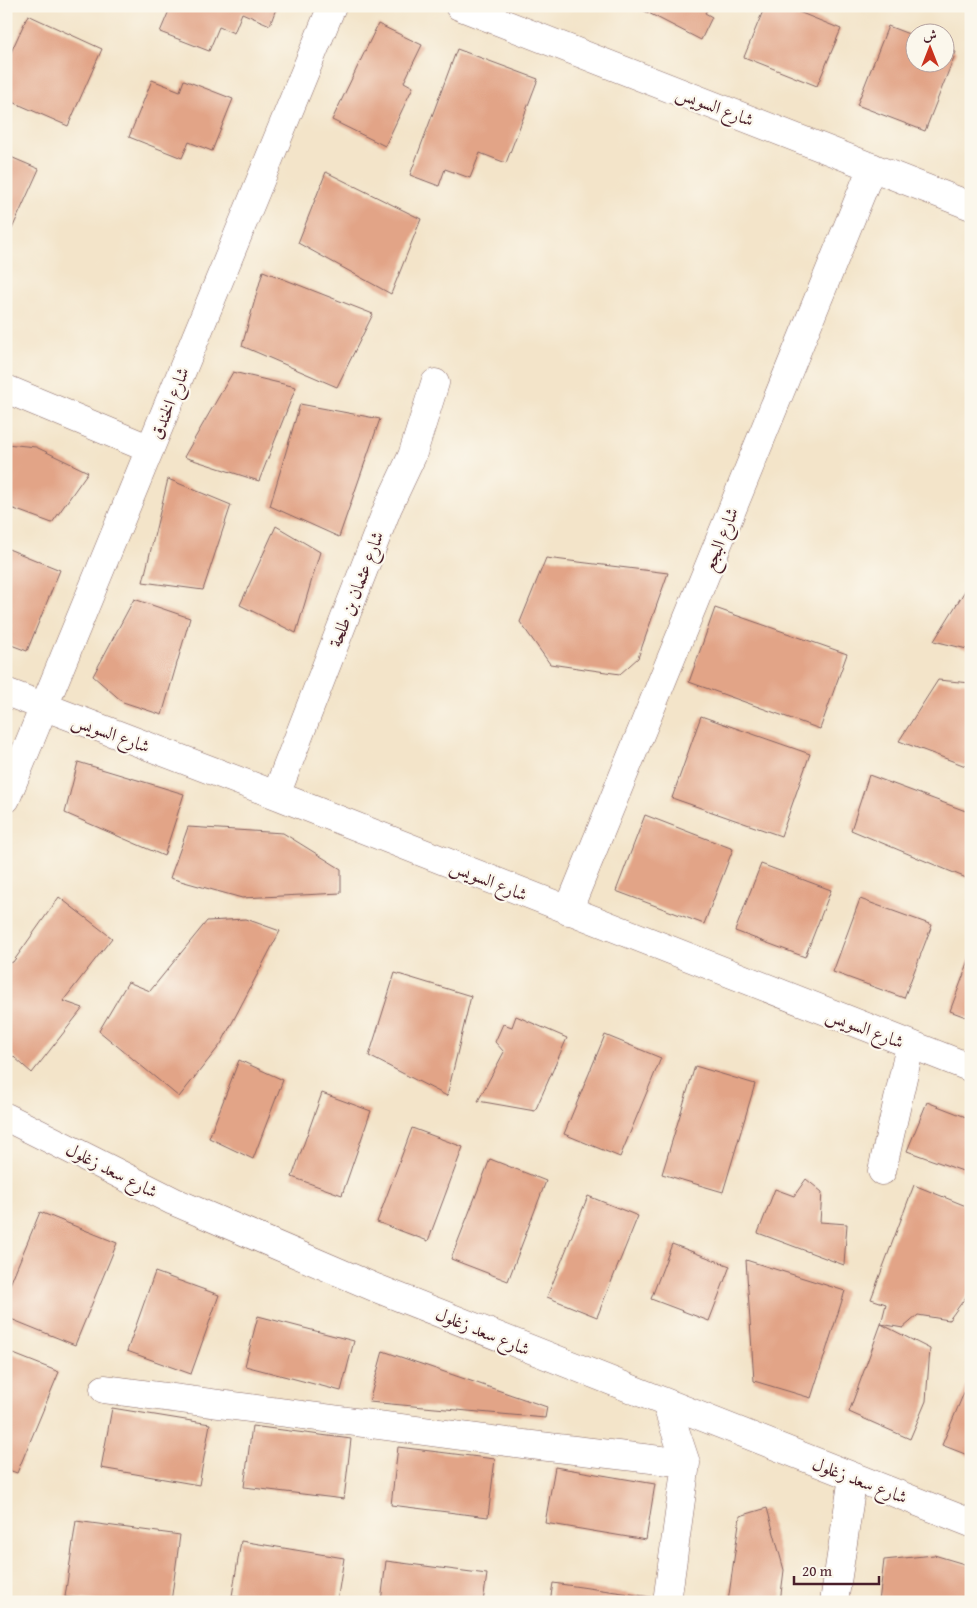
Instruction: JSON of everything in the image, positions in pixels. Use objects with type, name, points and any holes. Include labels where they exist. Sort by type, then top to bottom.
[{"type":"street","name":"شارع الخندق","points":[[6,799],[332,6]]},
{"type":"street","name":"شارع السويس","points":[[459,6],[971,206]]},
{"type":"street","name":"شارع البجع","points":[[568,912],[872,167]]},
{"type":"street","name":"شارع عثمان بن طلحة","points":[[276,795],[388,507],[412,456],[435,383]]},
{"type":"street","points":[[6,389],[150,449]]},
{"type":"street","name":"شارع السويس","points":[[6,692],[276,795],[568,912],[910,1046],[971,1068]]},
{"type":"street","points":[[882,1171],[910,1046]]},
{"type":"street","name":"شارع سعد زغلول","points":[[6,1117],[173,1201],[376,1288],[971,1523]]},
{"type":"street","points":[[104,1389],[523,1444],[686,1463]]},
{"type":"street","points":[[666,1403],[686,1463],[668,1602]]},
{"type":"street","points":[[834,1602],[853,1477]]},
{"type":"building","points":[[171,6],[277,6],[270,25],[242,13],[234,33],[219,27],[209,51],[160,32]]},
{"type":"building","points":[[635,6],[709,6],[705,13],[712,17],[701,40]]},
{"type":"building","points":[[765,6],[784,6],[841,29],[817,86],[744,57]]},
{"type":"building","points":[[28,15],[102,49],[68,126],[6,99],[6,63]]},
{"type":"building","points":[[378,24],[422,45],[404,82],[413,87],[385,146],[332,120]]},
{"type":"building","points":[[888,26],[904,32],[904,72],[948,72],[925,131],[857,105]]},
{"type":"building","points":[[457,49],[538,79],[506,163],[480,153],[470,178],[445,169],[439,186],[410,175]]},
{"type":"building","points":[[152,80],[180,91],[184,80],[233,99],[212,151],[189,142],[182,158],[129,137]]},
{"type":"building","points":[[6,155],[39,169],[11,231],[6,229]]},
{"type":"building","points":[[326,172],[421,219],[391,294],[298,243]]},
{"type":"building","points":[[263,271],[373,314],[337,387],[242,346]]},
{"type":"building","points":[[233,372],[296,387],[259,481],[184,457]]},
{"type":"building","points":[[300,404],[380,419],[339,537],[270,506]]},
{"type":"building","points":[[6,444],[36,447],[88,472],[52,523],[6,506]]},
{"type":"building","points":[[168,479],[231,505],[203,590],[143,582]]},
{"type":"building","points":[[276,526],[320,552],[296,633],[240,605]]},
{"type":"building","points":[[6,548],[60,570],[27,651],[6,643]]},
{"type":"building","points":[[546,558],[668,573],[638,658],[620,674],[550,664],[520,622]]},
{"type":"building","points":[[971,581],[971,650],[934,641]]},
{"type":"building","points":[[134,599],[190,618],[162,715],[123,702],[93,676]]},
{"type":"building","points":[[715,608],[847,654],[820,729],[689,682]]},
{"type":"building","points":[[938,680],[971,683],[971,768],[899,741]]},
{"type":"building","points":[[701,716],[810,754],[781,836],[672,798]]},
{"type":"building","points":[[78,762],[184,794],[164,856],[65,813]]},
{"type":"building","points":[[869,775],[971,813],[971,880],[851,830]]},
{"type":"building","points":[[645,815],[733,849],[704,924],[616,891]]},
{"type":"building","points":[[188,827],[283,833],[341,869],[341,893],[242,898],[170,878]]},
{"type":"building","points":[[761,864],[831,890],[805,957],[735,931]]},
{"type":"building","points":[[59,897],[112,938],[63,1001],[83,1008],[32,1073],[6,1050],[6,964],[13,962]]},
{"type":"building","points":[[860,899],[932,925],[904,998],[833,972]]},
{"type":"building","points":[[246,919],[280,931],[221,1044],[179,1097],[99,1031],[128,982],[150,991],[207,921]]},
{"type":"building","points":[[971,955],[971,1019],[950,1011]]},
{"type":"building","points":[[395,973],[471,996],[447,1096],[369,1056]]},
{"type":"building","points":[[516,1016],[567,1038],[535,1111],[478,1101],[504,1052],[495,1042],[503,1024],[512,1027]]},
{"type":"building","points":[[605,1035],[661,1058],[620,1157],[564,1134]]},
{"type":"building","points":[[239,1060],[283,1080],[253,1159],[209,1138]]},
{"type":"building","points":[[695,1066],[755,1084],[723,1192],[662,1174]]},
{"type":"building","points":[[322,1093],[371,1111],[342,1195],[292,1177]]},
{"type":"building","points":[[927,1102],[971,1119],[971,1174],[907,1151]]},
{"type":"building","points":[[412,1128],[463,1147],[428,1241],[377,1222]]},
{"type":"building","points":[[490,1159],[546,1181],[508,1281],[451,1259]]},
{"type":"building","points":[[806,1179],[822,1192],[820,1222],[847,1224],[844,1265],[758,1233],[775,1189],[794,1196]]},
{"type":"building","points":[[914,1185],[971,1208],[971,1290],[949,1320],[918,1315],[903,1328],[881,1324],[886,1304],[871,1299]]},
{"type":"building","points":[[588,1196],[638,1216],[597,1317],[547,1297]]},
{"type":"building","points":[[40,1212],[117,1243],[75,1345],[6,1317],[6,1294]]},
{"type":"building","points":[[672,1244],[730,1266],[709,1321],[651,1299]]},
{"type":"building","points":[[746,1260],[845,1291],[811,1398],[754,1381]]},
{"type":"building","points":[[155,1272],[219,1295],[191,1374],[127,1351]]},
{"type":"building","points":[[258,1316],[354,1341],[341,1391],[245,1366]]},
{"type":"building","points":[[881,1324],[930,1349],[926,1401],[910,1439],[849,1412]]},
{"type":"building","points":[[6,1351],[59,1372],[17,1473],[6,1469]]},
{"type":"building","points":[[383,1351],[547,1407],[545,1418],[369,1402]]},
{"type":"building","points":[[971,1376],[971,1460],[965,1454],[942,1445]]},
{"type":"building","points":[[112,1408],[210,1424],[199,1485],[101,1468]]},
{"type":"building","points":[[252,1426],[351,1439],[344,1499],[244,1487]]},
{"type":"building","points":[[398,1447],[495,1459],[488,1517],[391,1505]]},
{"type":"building","points":[[555,1467],[655,1484],[646,1540],[545,1523]]},
{"type":"building","points":[[767,1508],[784,1570],[780,1602],[728,1602],[740,1516]]},
{"type":"building","points":[[76,1521],[180,1535],[171,1602],[105,1602],[65,1597]]},
{"type":"building","points":[[241,1541],[344,1558],[337,1602],[268,1602],[232,1596]]},
{"type":"building","points":[[934,1555],[971,1566],[969,1602],[879,1602],[884,1560]]},
{"type":"building","points":[[386,1561],[487,1574],[483,1602],[381,1602]]},
{"type":"building","points":[[553,1583],[651,1597],[650,1602],[550,1602]]}]
